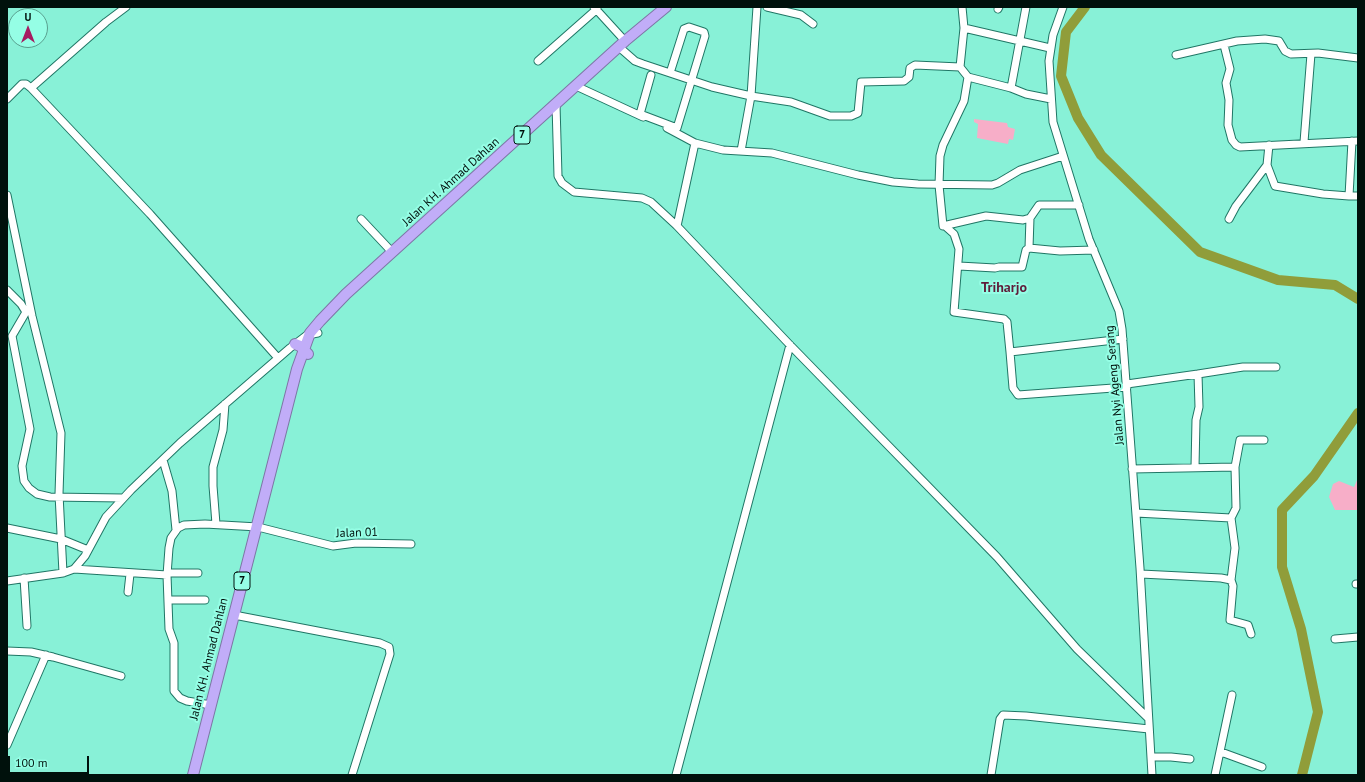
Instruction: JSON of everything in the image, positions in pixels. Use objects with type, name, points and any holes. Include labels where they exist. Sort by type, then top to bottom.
[{"type":"highway","name":"Jalan KH. Ahmad Dahlan","points":[[193,775],[258,526],[302,349],[314,333],[368,279],[391,251],[622,44],[666,7]]},
{"type":"street","points":[[31,88],[106,22],[126,7]]},
{"type":"street","points":[[741,151],[751,96],[757,7]]},
{"type":"street","points":[[766,7],[801,15],[812,24]]},
{"type":"street","points":[[962,7],[964,28],[960,67],[968,77],[1011,88],[1026,94],[1051,99]]},
{"type":"street","points":[[1011,88],[1025,7]]},
{"type":"street","name":"Jalan Nyi Ageng Serang","points":[[1063,7],[1050,48],[1048,70],[1054,128],[1094,250],[1119,311],[1127,385],[1132,469],[1141,574],[1152,775]]},
{"type":"street","points":[[538,61],[596,8],[635,61],[692,80],[751,96],[791,102],[830,116],[852,116],[858,113],[861,82],[904,81],[909,77],[910,68],[915,65],[960,67]]},
{"type":"street","points":[[651,75],[640,114],[676,128],[679,126],[705,33],[688,27],[684,29],[670,73]]},
{"type":"street","points":[[964,28],[1050,48]]},
{"type":"street","points":[[1176,55],[1237,41],[1276,40],[1281,42],[1285,51],[1289,53],[1358,58]]},
{"type":"street","points":[[1224,44],[1230,69],[1226,83],[1229,100],[1228,125],[1232,140],[1236,145],[1240,147],[1304,142],[1355,141],[1349,196]]},
{"type":"street","points":[[1304,142],[1311,54]]},
{"type":"street","points":[[968,77],[964,102],[943,145],[940,156],[939,184],[941,221],[943,226],[952,231],[960,249],[954,312],[1004,319],[1007,322],[1013,388],[1018,395],[1127,385],[1243,367],[1276,367]]},
{"type":"street","points":[[7,99],[22,84],[26,84],[31,88],[150,214],[278,358]]},
{"type":"street","points":[[576,86],[706,147],[772,153],[893,182],[992,185],[1003,181],[1014,172],[1063,156]]},
{"type":"street","points":[[556,104],[558,176],[566,187],[574,192],[647,199],[677,226],[790,345],[997,557],[1077,649],[1148,718]]},
{"type":"street","points":[[677,226],[695,143]]},
{"type":"street","points":[[1269,145],[1267,165],[1273,182],[1280,188],[1323,194],[1358,196]]},
{"type":"street","points":[[1229,220],[1236,206],[1267,165]]},
{"type":"street","points":[[7,195],[32,316],[61,433],[59,498],[63,573]]},
{"type":"street","points":[[959,266],[995,268],[999,266],[1022,267],[1026,250],[1029,248],[1030,218],[1039,205],[1080,205]]},
{"type":"street","points":[[945,226],[986,216],[1023,220],[1030,218]]},
{"type":"street","points":[[361,219],[391,251]]},
{"type":"street","points":[[1029,248],[1060,251],[1094,250]]},
{"type":"street","points":[[7,290],[21,304],[26,312],[12,336],[30,430],[22,474],[24,481],[33,491],[59,498],[123,498]]},
{"type":"street","points":[[74,569],[88,550],[106,517],[123,498],[225,404],[278,358],[302,349],[314,333]]},
{"type":"street","points":[[1010,352],[1123,339]]},
{"type":"street","points":[[676,775],[790,345]]},
{"type":"street","points":[[1195,467],[1196,420],[1200,407],[1198,374]]},
{"type":"street","points":[[216,524],[213,467],[220,443],[225,404]]},
{"type":"street","points":[[1251,634],[1248,625],[1230,620],[1233,586],[1231,580],[1235,548],[1231,518],[1236,508],[1235,467],[1240,440],[1264,440]]},
{"type":"street","points":[[163,460],[172,491],[176,530],[168,548],[167,574],[169,629],[174,643],[174,691],[180,698],[187,701],[211,705]]},
{"type":"street","points":[[1132,469],[1235,467]]},
{"type":"street","points":[[1136,513],[1231,518]]},
{"type":"street","name":"Jalan 01","points":[[176,530],[184,525],[216,524],[258,526],[333,546],[356,543],[411,544]]},
{"type":"street","points":[[7,528],[61,539],[88,550]]},
{"type":"street","points":[[7,581],[63,573],[74,569],[130,574],[198,573]]},
{"type":"street","points":[[128,592],[130,574]]},
{"type":"street","points":[[1141,574],[1221,578],[1231,580]]},
{"type":"street","points":[[24,578],[27,626]]},
{"type":"street","points":[[168,600],[205,600]]},
{"type":"street","points":[[234,615],[380,642],[389,647],[390,654],[352,775]]},
{"type":"street","points":[[1335,639],[1358,637]]},
{"type":"street","points":[[7,651],[30,652],[46,655],[121,676]]},
{"type":"street","points":[[7,745],[46,655]]},
{"type":"street","points":[[1215,775],[1232,695]]},
{"type":"street","points":[[991,775],[1000,719],[1004,715],[1149,729]]},
{"type":"street","points":[[1221,752],[1262,767]]},
{"type":"street","points":[[1151,757],[1190,759]]},
{"type":"shaded area","points":[[974,119],[1007,123],[1008,127],[1015,129],[1013,140],[1009,139],[1008,144],[977,138],[978,124],[974,122]]},
{"type":"shaded area","points":[[1358,478],[1358,510],[1335,510],[1329,497],[1333,484],[1339,481],[1354,487]]},
{"type":"waterway","points":[[1085,7],[1066,32],[1061,76],[1078,118],[1101,155],[1200,252],[1278,280],[1335,285],[1358,299]]},
{"type":"waterway","points":[[1302,775],[1318,712],[1301,629],[1282,567],[1282,510],[1314,476],[1358,413]]},
{"type":"district","name":"Triharjo","points":[[1004,288]]}]
